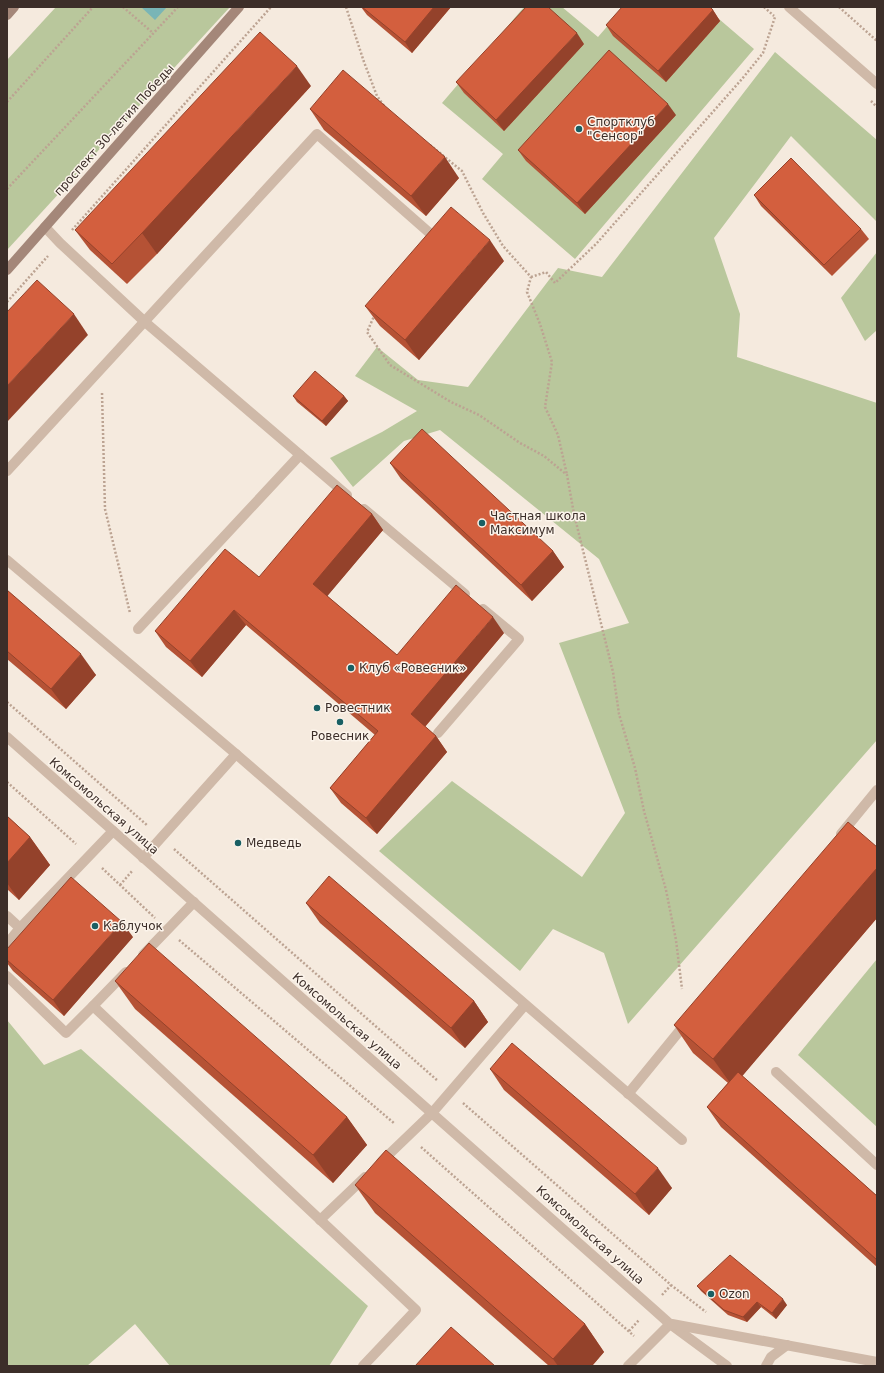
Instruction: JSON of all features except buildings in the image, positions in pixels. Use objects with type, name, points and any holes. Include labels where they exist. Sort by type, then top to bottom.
[{"type":"main road","points":[[7,15],[14,7]]},
{"type":"main road","name":"проспект 30-летия Победы","points":[[7,270],[240,7]]},
{"type":"street","points":[[789,7],[877,84]]},
{"type":"street","points":[[7,471],[317,134],[433,236],[423,248]]},
{"type":"street","points":[[45,227],[60,243],[145,322],[300,455],[519,639],[438,733]]},
{"type":"street","points":[[138,629],[300,455]]},
{"type":"street","points":[[7,560],[236,754],[682,1140]]},
{"type":"street","name":"Комсомольская улица","points":[[7,737],[670,1324],[727,1366]]},
{"type":"street","points":[[143,858],[236,754]]},
{"type":"street","points":[[832,845],[877,790]]},
{"type":"street","points":[[7,944],[20,928],[113,831]]},
{"type":"street","points":[[7,976],[66,1033],[194,902]]},
{"type":"street","points":[[7,916],[20,928]]},
{"type":"street","points":[[320,1220],[432,1113],[525,1005]]},
{"type":"street","points":[[93,1006],[416,1310],[363,1366]]},
{"type":"street","points":[[628,1094],[693,1015]]},
{"type":"street","points":[[776,1072],[877,1165]]},
{"type":"street","points":[[628,1366],[670,1324],[877,1362]]},
{"type":"street","points":[[766,1366],[771,1357],[786,1345]]},
{"type":"path","points":[[7,102],[93,7]]},
{"type":"path","points":[[123,7],[153,33]]},
{"type":"path","points":[[7,189],[178,7]]},
{"type":"path","points":[[7,302],[271,7]]},
{"type":"path","points":[[346,7],[377,96],[386,108]]},
{"type":"path","points":[[839,7],[877,41]]},
{"type":"path","points":[[530,277],[546,272],[555,283],[596,244],[742,79],[762,53],[776,18]]},
{"type":"path","points":[[427,142],[462,171],[483,212],[503,246],[530,277]]},
{"type":"path","points":[[530,277],[527,292],[540,324],[552,362],[545,407],[558,435],[574,514],[613,672],[619,714],[635,768],[644,811],[666,890],[676,940],[682,989]]},
{"type":"path","points":[[377,311],[367,332],[390,365],[451,402],[479,415],[520,443],[544,456],[567,475]]},
{"type":"path","points":[[102,368],[105,509],[131,618]]},
{"type":"path","points":[[7,702],[450,1093],[671,1285],[708,1313]]},
{"type":"path","points":[[7,782],[89,856],[167,930],[409,1136],[646,1347]]},
{"type":"path","points":[[659,1298],[671,1285]]},
{"type":"path","points":[[629,1331],[642,1316]]},
{"type":"green space","points":[[56,7],[230,7],[7,250],[7,60]]},
{"type":"green space","name":"Спортклуб \"Сенсор\"","points":[[524,7],[562,7],[598,37],[624,7],[705,7],[754,49],[575,259],[482,179],[503,154],[442,103]]},
{"type":"green space","points":[[775,52],[877,140],[877,222],[791,136],[714,238],[740,314],[737,357],[877,403],[877,740],[628,1024],[604,953],[553,929],[520,971],[379,851],[452,781],[582,877],[625,813],[559,643],[629,623],[599,559],[440,430],[404,441],[353,487],[330,458],[382,432],[417,411],[355,376],[377,347],[418,380],[468,387],[558,268],[602,277]]},
{"type":"green space","points":[[877,252],[877,330],[865,341],[841,298]]},
{"type":"green space","points":[[877,959],[877,1127],[798,1055]]},
{"type":"green space","points":[[7,1020],[44,1065],[81,1049],[368,1306],[329,1366],[170,1366],[135,1324],[87,1366],[7,1366]]},
{"type":"water","points":[[141,7],[167,7],[155,20]]},
{"type":"place","name":"Спортклуб \"Сенсор\"","points":[[579,129]]},
{"type":"place","name":"Частная школа Максимум","points":[[482,523]]},
{"type":"place","name":"Клуб «Ровесник»","points":[[351,668]]},
{"type":"place","name":"Ровестник","points":[[317,708]]},
{"type":"place","name":"Ровесник","points":[[340,722]]},
{"type":"place","name":"Медведь","points":[[238,843]]},
{"type":"place","name":"Каблучок","points":[[95,926]]},
{"type":"place","name":"Ozon","points":[[711,1294]]}]
